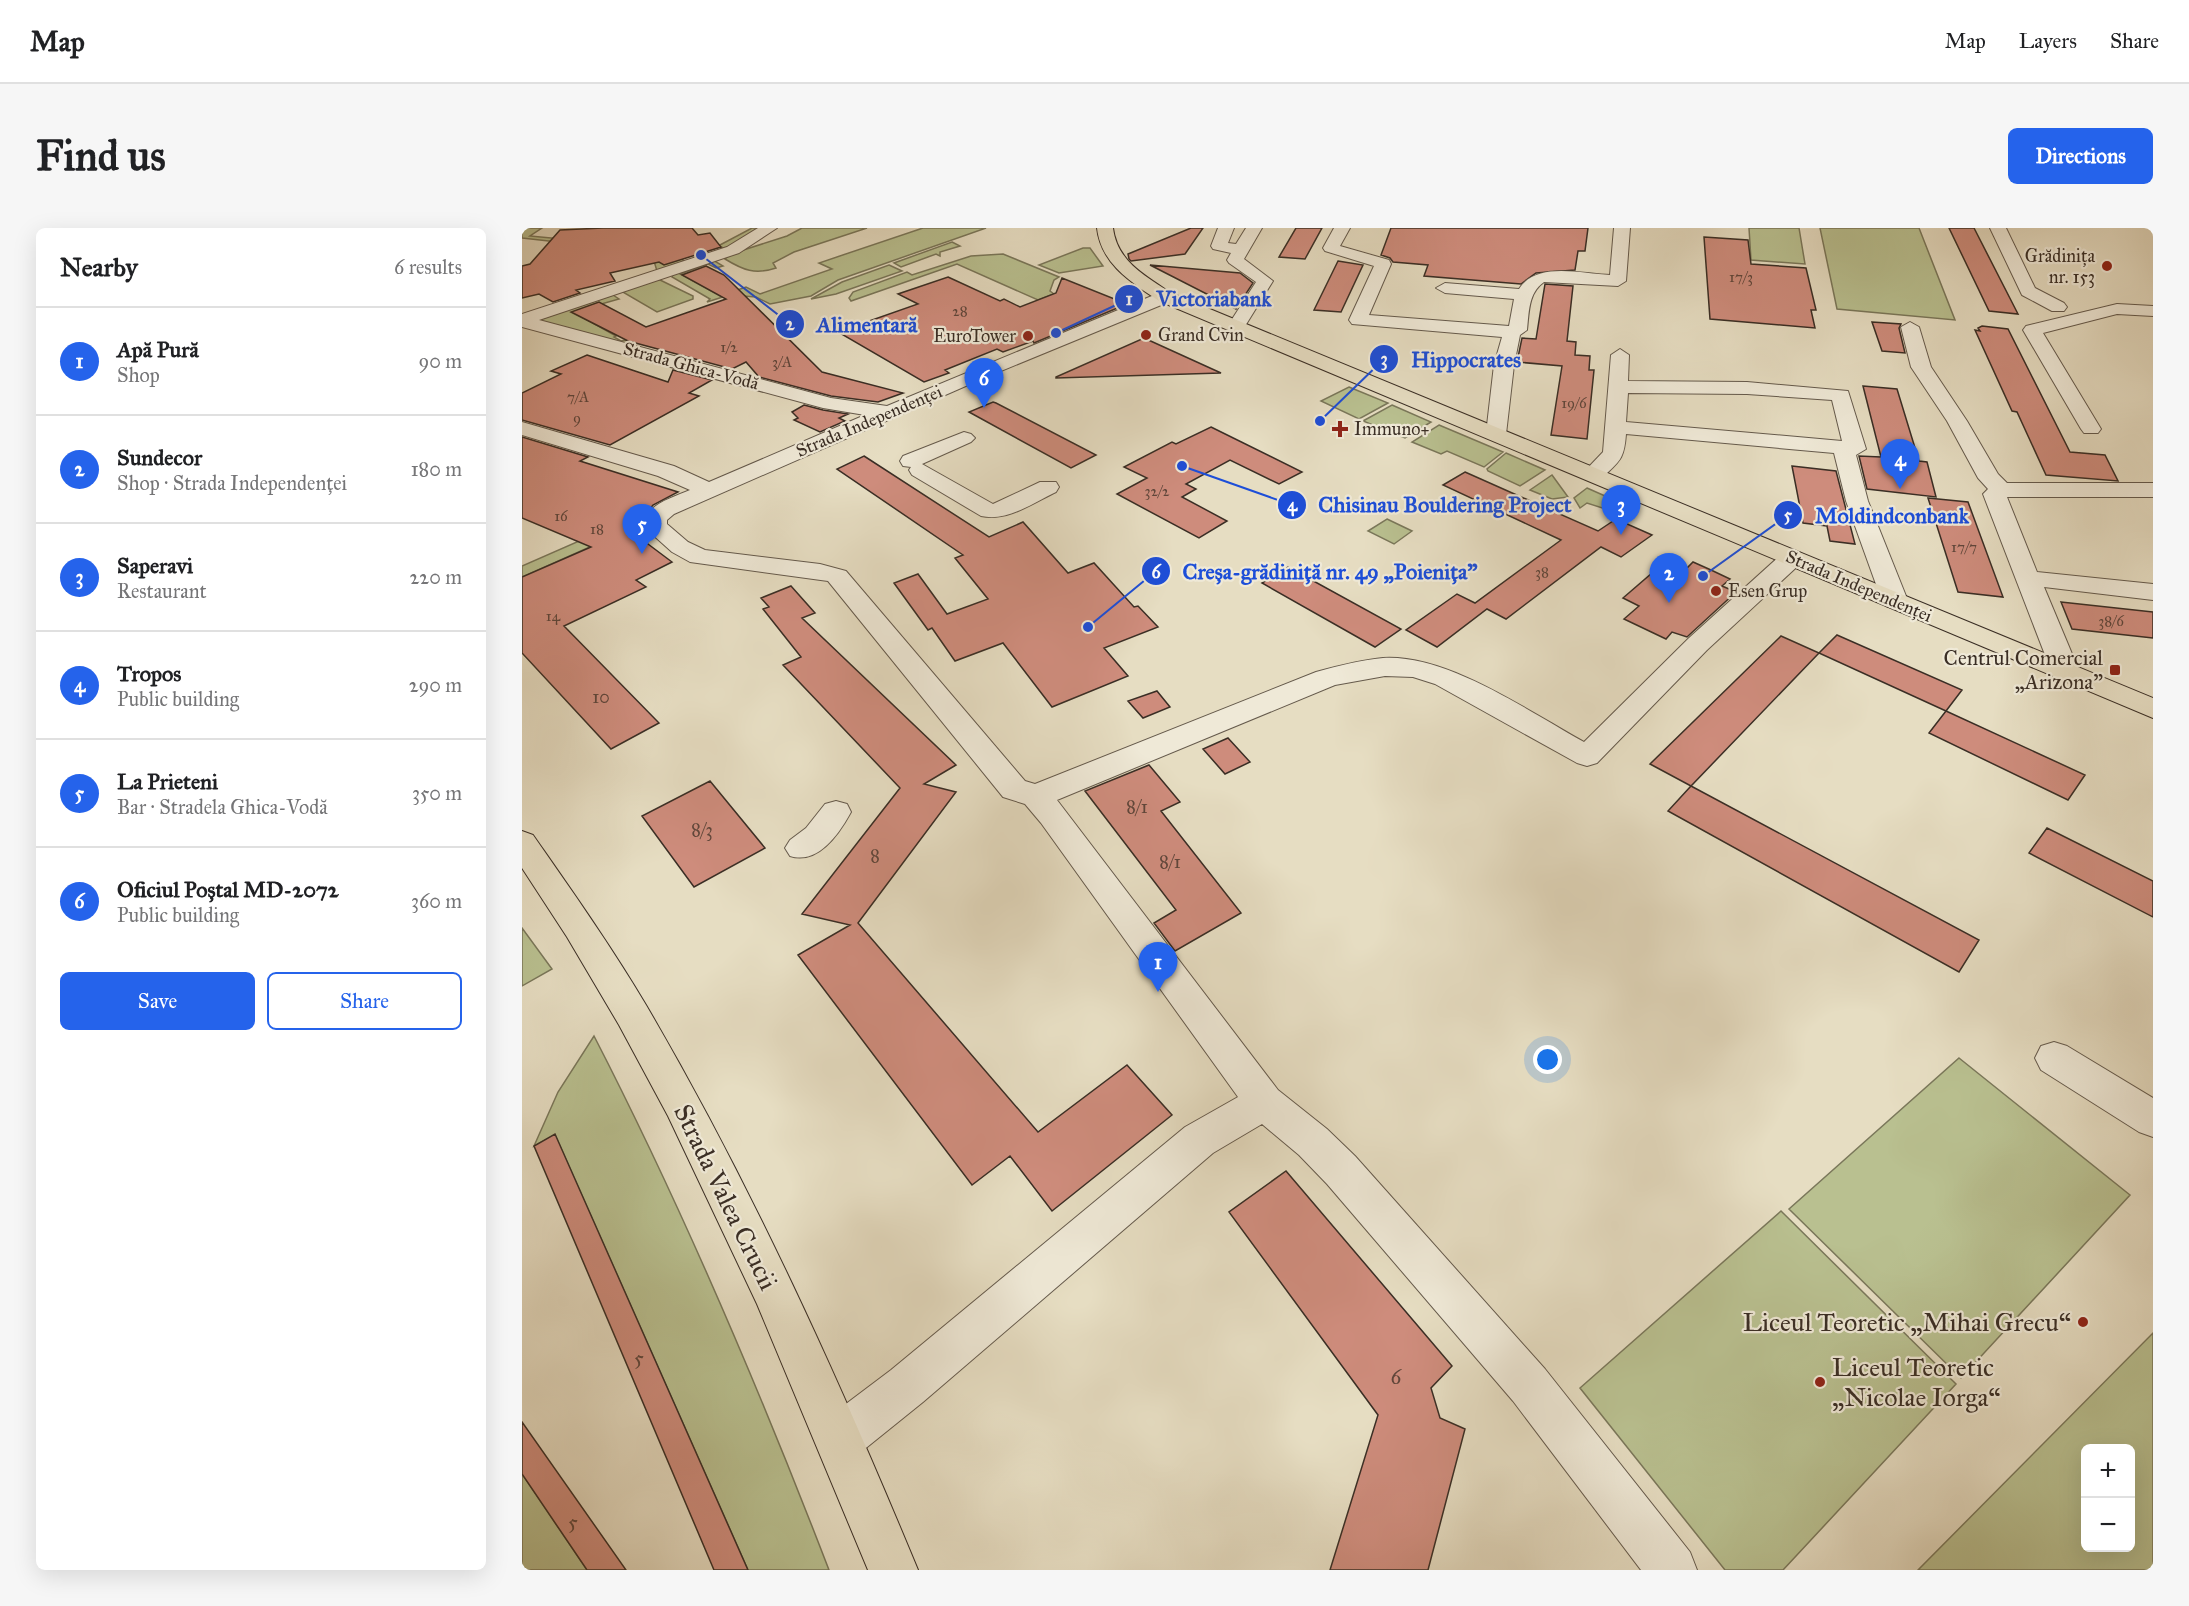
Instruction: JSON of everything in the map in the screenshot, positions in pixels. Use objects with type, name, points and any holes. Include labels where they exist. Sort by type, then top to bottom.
[{"type":"main road","name":"Strada Independenței","points":[[1106,228],[1108,245],[1115,258],[1165,297],[2153,710]]},
{"type":"main road","name":"Strada Valea Crucii","points":[[522,843],[553,886],[669,1081],[751,1245],[839,1439],[893,1570]]},
{"type":"street","points":[[522,320],[733,250],[769,228]]},
{"type":"street","points":[[1226,228],[1219,246],[1241,250]]},
{"type":"street","points":[[1236,327],[1265,281],[1235,260],[1254,228]]},
{"type":"street","points":[[1342,228],[1331,248],[1383,264],[1358,320],[1512,332],[1518,330],[1522,294],[1531,282],[1540,277],[1618,281],[1622,228]]},
{"type":"street","points":[[1998,228],[2028,291],[2058,308]]},
{"type":"street","points":[[1445,288],[1522,294]]},
{"type":"street","name":"Strada Independenței","points":[[1036,796],[1014,789],[837,576],[820,571],[699,556],[680,547],[655,526],[656,518],[666,509],[707,491],[1165,297]]},
{"type":"street","points":[[2091,429],[2032,330],[2117,309],[2153,311]]},
{"type":"street","name":"Strada Ghica-Vodă","points":[[522,320],[830,404],[891,412]]},
{"type":"street","points":[[1910,327],[1921,367],[1957,421],[1989,478],[2002,490]]},
{"type":"street","points":[[1496,434],[1504,365],[1512,332]]},
{"type":"street","points":[[1593,474],[1614,454],[1620,355]]},
{"type":"street","points":[[1615,427],[1855,449],[1840,395],[1747,388],[1617,387]]},
{"type":"street","points":[[522,428],[666,471],[693,482],[707,491]]},
{"type":"street","points":[[964,438],[916,466],[989,511],[1000,510],[1048,487]]},
{"type":"street","points":[[1842,448],[1857,501],[1895,601]]},
{"type":"street","points":[[2066,673],[1994,494],[2002,490],[2153,490]]},
{"type":"street","points":[[1672,1570],[1529,1384],[1341,1170],[1313,1142],[1264,1102],[1036,796],[1214,726],[1306,684],[1372,667],[1403,666],[1428,670],[1587,756],[1698,644],[1792,558]]},
{"type":"street","points":[[2028,578],[2153,592]]},
{"type":"street","points":[[801,848],[817,836],[836,812]]},
{"type":"street","points":[[2054,1058],[2151,1113]]},
{"type":"street","points":[[839,1439],[907,1386],[1199,1140],[1264,1102]]},
{"type":"green space","points":[[522,228],[542,228],[530,236],[635,246],[667,260],[720,245],[752,228],[762,228],[726,249],[719,246],[681,259],[686,262],[657,271],[654,261],[611,248],[522,238]]},
{"type":"green space","points":[[802,228],[867,228],[794,252],[773,263],[776,268],[769,270],[749,270],[725,259],[731,254],[787,236]]},
{"type":"green space","points":[[923,228],[986,228],[838,280],[811,296],[770,304],[756,297],[729,295],[707,302],[710,299],[672,277],[674,273],[713,260],[723,266],[716,268],[708,264],[680,274],[720,296],[746,287],[760,294],[832,269],[819,263]]},
{"type":"green space","points":[[1749,228],[1799,228],[1805,264],[1751,260]]},
{"type":"green space","points":[[1820,228],[1919,228],[1955,320],[1837,309]]},
{"type":"green space","points":[[952,242],[960,246],[940,252],[940,256],[936,254],[901,267],[894,263]]},
{"type":"green space","points":[[1083,248],[1090,248],[1103,266],[1059,273],[1039,265]]},
{"type":"green space","points":[[1003,254],[1059,277],[1054,280],[1050,291],[1054,294],[1038,300],[957,264],[851,301],[849,298],[853,292],[907,272],[912,275],[971,256]]},
{"type":"green space","points":[[889,265],[902,271],[836,294],[811,299],[842,282]]},
{"type":"green space","points":[[658,279],[693,296],[693,299],[657,312],[621,291]]},
{"type":"green space","points":[[613,295],[619,299],[573,312],[621,341],[625,340],[632,344],[625,346],[536,322],[535,318]]},
{"type":"green space","points":[[1349,387],[1388,403],[1359,419],[1321,401]]},
{"type":"green space","points":[[1392,405],[1431,422],[1405,438],[1363,421]]},
{"type":"green space","points":[[1439,425],[1503,452],[1484,467],[1447,451],[1441,454],[1412,442]]},
{"type":"green space","points":[[1506,453],[1545,470],[1520,486],[1488,471],[1487,469]]},
{"type":"green space","points":[[1552,475],[1568,497],[1552,499],[1530,490]]},
{"type":"green space","points":[[1587,488],[1630,507],[1623,510],[1613,503],[1609,506],[1622,510],[1618,513],[1587,503],[1580,508],[1574,498]]},
{"type":"green space","points":[[1387,519],[1412,531],[1394,544],[1368,531]]},
{"type":"green space","points":[[579,541],[592,546],[522,577],[522,566]]},
{"type":"green space","points":[[522,928],[552,969],[522,986]]},
{"type":"green space","points":[[594,1036],[627,1101],[719,1300],[829,1570],[748,1570],[555,1135],[534,1146],[558,1092]]},
{"type":"green space","points":[[1959,1058],[2130,1195],[1961,1378],[1789,1209]]},
{"type":"green space","points":[[1781,1211],[1956,1384],[1783,1570],[1725,1570],[1580,1388]]},
{"type":"green space","points":[[2153,1333],[2153,1570],[1918,1570]]},
{"type":"green space","points":[[522,1474],[587,1570],[522,1570]]},
{"type":"building","points":[[692,228],[698,235],[710,233],[721,247],[664,265],[659,262],[610,273],[615,281],[576,290],[580,293],[553,302],[539,294],[522,298],[522,266],[530,264],[560,230]]},
{"type":"building","points":[[1191,228],[1203,228],[1185,254],[1131,261],[1129,259],[1128,254]]},
{"type":"building","points":[[1296,228],[1322,228],[1305,259],[1279,257]]},
{"type":"building","points":[[1391,228],[1588,228],[1585,251],[1578,251],[1575,270],[1536,273],[1521,284],[1424,276],[1428,265],[1393,262],[1390,258],[1381,255]]},
{"type":"building","points":[[1949,228],[1974,228],[2018,314],[1989,311]]},
{"type":"building","points":[[1704,237],[1748,240],[1751,264],[1806,268],[1816,310],[1811,310],[1815,328],[1710,319]]},
{"type":"building","points":[[1338,261],[1363,265],[1341,312],[1314,310]]},
{"type":"building","points":[[1150,265],[1240,273],[1253,283],[1236,309]]},
{"type":"building","points":[[706,266],[724,275],[822,372],[903,393],[878,402],[831,396],[759,377],[746,362],[732,369],[628,341],[571,312],[599,302],[646,327],[726,299],[682,275]]},
{"type":"building","points":[[948,277],[1000,301],[1004,299],[1020,307],[1056,293],[1062,278],[1127,304],[1034,343],[1033,341],[1003,352],[997,349],[945,370],[949,373],[924,382],[838,332],[918,304],[898,294]]},
{"type":"building","points":[[1545,284],[1573,286],[1567,341],[1576,342],[1575,355],[1590,356],[1589,370],[1594,370],[1587,439],[1551,435],[1562,366],[1517,362],[1522,338],[1536,339]]},
{"type":"building","points":[[1872,322],[1901,324],[1899,328],[1905,353],[1882,351]]},
{"type":"building","points":[[1982,326],[2008,329],[2070,452],[2105,455],[2118,481],[2046,475],[2017,412],[2012,411],[1975,330],[1980,331],[1978,328]]},
{"type":"building","points":[[1144,338],[1221,373],[1056,378],[1056,377]]},
{"type":"building","points":[[587,355],[668,382],[673,370],[712,380],[689,393],[699,396],[610,445],[522,420],[522,393],[561,374],[551,371]]},
{"type":"building","points":[[1863,386],[1897,389],[1919,461],[1927,462],[1936,497],[1867,489],[1859,456],[1881,457]]},
{"type":"building","points":[[993,402],[1096,455],[1071,468],[969,412]]},
{"type":"building","points":[[804,405],[848,414],[839,418],[845,421],[820,432],[794,420],[798,418],[792,412]]},
{"type":"building","points":[[1211,427],[1302,472],[1279,484],[1230,460],[1186,484],[1196,489],[1182,497],[1227,521],[1199,538],[1117,494],[1147,478],[1124,467],[1172,442],[1176,444]]},
{"type":"building","points":[[522,437],[588,457],[580,461],[678,492],[653,505],[643,517],[641,525],[652,538],[644,541],[672,562],[636,580],[646,587],[564,626],[659,723],[611,749],[522,653],[522,577],[591,547],[522,518]]},
{"type":"building","points":[[864,456],[989,537],[1023,522],[1068,573],[1094,563],[1134,607],[1138,606],[1158,627],[1104,648],[1128,676],[1052,707],[1003,643],[955,661],[932,628],[928,630],[894,583],[918,574],[947,614],[988,599],[955,558],[963,555],[837,469]]},
{"type":"building","points":[[1792,466],[1836,471],[1855,544],[1830,541],[1827,526],[1803,523]]},
{"type":"building","points":[[1465,472],[1598,531],[1616,519],[1652,535],[1621,557],[1601,547],[1506,619],[1487,609],[1437,647],[1406,630],[1457,594],[1475,603],[1561,540],[1443,485]]},
{"type":"building","points":[[1928,498],[1968,502],[2003,597],[1958,592]]},
{"type":"building","points":[[1666,561],[1685,570],[1693,562],[1730,579],[1722,586],[1736,592],[1687,637],[1672,632],[1666,639],[1624,619],[1639,606],[1623,598]]},
{"type":"building","points":[[1288,567],[1401,629],[1375,647],[1262,583]]},
{"type":"building","points":[[791,586],[815,613],[802,618],[956,765],[924,784],[956,792],[858,923],[1038,1132],[1127,1065],[1172,1115],[1052,1211],[1010,1156],[972,1185],[798,955],[850,925],[802,914],[900,788],[783,665],[801,657],[763,609],[769,607],[761,598]]},
{"type":"building","points":[[2061,602],[2153,612],[2153,638],[2072,629]]},
{"type":"building","points":[[1837,635],[1962,690],[1946,711],[1819,653]]},
{"type":"building","points":[[1781,636],[1819,653],[1691,786],[1650,764]]},
{"type":"building","points":[[1157,691],[1170,707],[1143,718],[1128,701]]},
{"type":"building","points":[[1946,711],[2085,775],[2068,800],[1929,733]]},
{"type":"building","points":[[1228,738],[1250,762],[1225,774],[1203,749]]},
{"type":"building","points":[[1149,765],[1180,802],[1161,811],[1241,913],[1175,951],[1154,923],[1176,910],[1085,791]]},
{"type":"building","points":[[710,781],[765,848],[694,887],[642,816]]},
{"type":"building","points":[[1691,786],[1979,940],[1959,972],[1668,811]]},
{"type":"building","points":[[2047,828],[2153,881],[2153,917],[2029,853]]},
{"type":"building","points":[[555,1134],[748,1570],[714,1570],[534,1146]]},
{"type":"building","points":[[1286,1171],[1452,1366],[1431,1388],[1440,1418],[1465,1429],[1428,1570],[1330,1570],[1378,1415],[1229,1212]]},
{"type":"building","points":[[522,1422],[626,1570],[587,1570],[522,1474]]},
{"type":"place","name":"Alimentară","points":[[701,255]]},
{"type":"place","name":"Grădinița nr. 153","points":[[2107,266]]},
{"type":"place","name":"Victoriabank","points":[[1056,333]]},
{"type":"place","name":"Grand Cvin","points":[[1146,335]]},
{"type":"place","name":"EuroTower","points":[[1028,336]]},
{"type":"place","name":"Oficiul Poștal MD-2072","points":[[984,408]]},
{"type":"place","name":"Hippocrates","points":[[1320,421]]},
{"type":"place","name":"Immuno+","points":[[1340,429]]},
{"type":"place","name":"Chisinau Bouldering Project","points":[[1182,466]]},
{"type":"place","name":"Tropos","points":[[1900,489]]},
{"type":"place","name":"Saperavi","points":[[1621,535]]},
{"type":"place","name":"La Prieteni","points":[[642,554]]},
{"type":"place","name":"Moldindconbank","points":[[1703,576]]},
{"type":"place","name":"Esen Grup","points":[[1716,591]]},
{"type":"place","name":"Sundecor","points":[[1669,603]]},
{"type":"place","name":"Creșa-grădiniță nr. 49 „Poienița”","points":[[1088,627]]},
{"type":"place","name":"Centrul Comercial „Arizona”","points":[[2115,670]]},
{"type":"place","name":"Apă Pură","points":[[1158,992]]},
{"type":"place","name":"Liceul Teoretic „Mihai Grecu“","points":[[2083,1322]]},
{"type":"place","name":"Liceul Teoretic „Nicolae Iorga“","points":[[1820,1382]]}]
